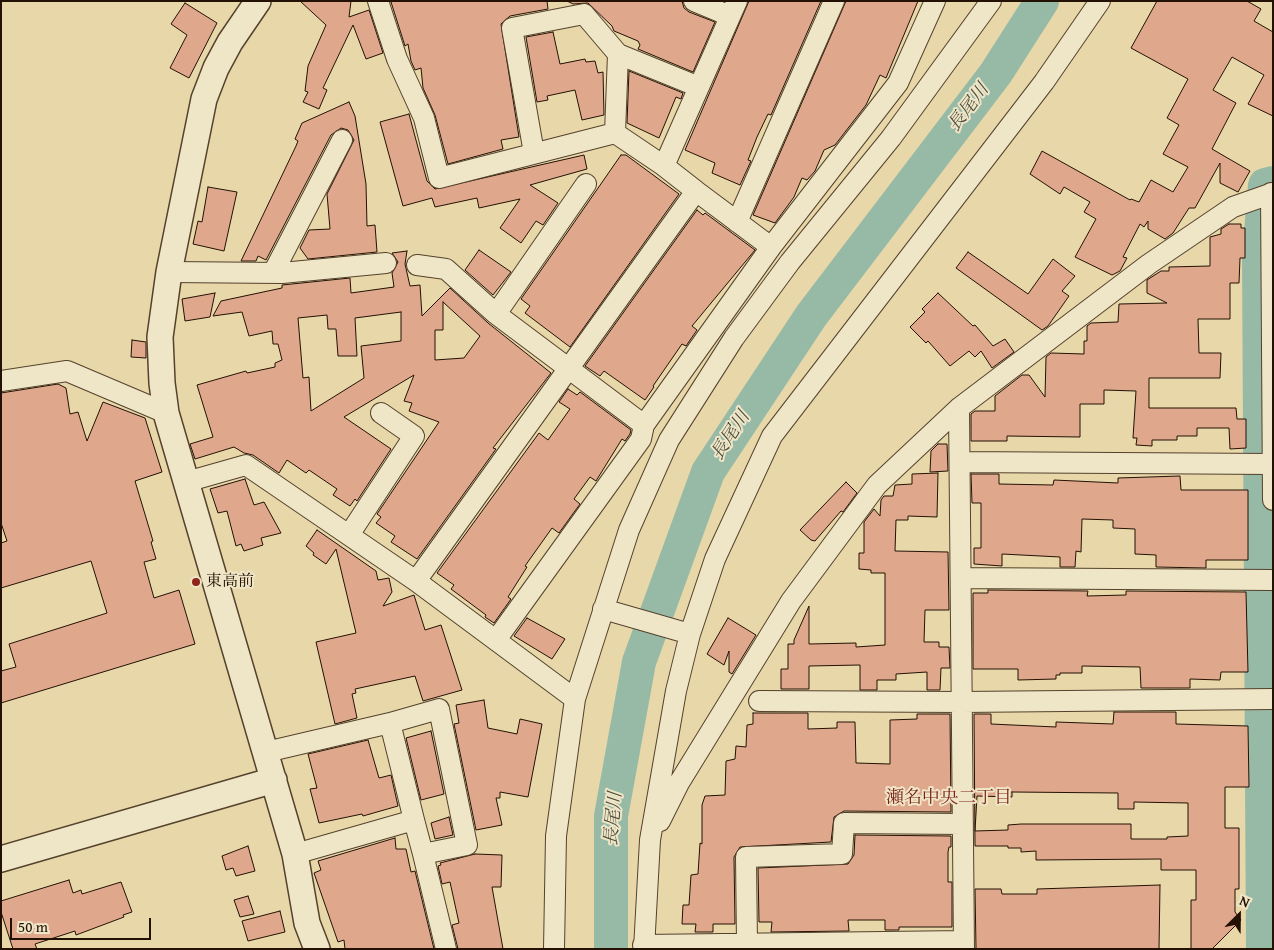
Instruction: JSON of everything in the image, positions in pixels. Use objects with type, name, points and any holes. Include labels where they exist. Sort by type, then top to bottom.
[{"type":"street","points":[[258,1],[230,42],[216,68],[204,99],[169,272],[160,338],[166,413],[295,854],[307,923],[317,949]]},
{"type":"street","points":[[378,1],[398,59],[424,118],[439,178],[615,133],[664,166],[771,247]]},
{"type":"street","points":[[664,166],[734,9],[694,1]]},
{"type":"street","points":[[737,222],[834,1]]},
{"type":"street","points":[[496,640],[641,439],[644,425],[771,247],[898,83],[935,1]]},
{"type":"street","points":[[554,949],[556,836],[574,699],[629,530],[674,432],[734,338],[891,138],[991,1]]},
{"type":"street","points":[[959,408],[964,945],[746,944],[643,947],[650,840],[676,691],[690,634],[715,559],[772,436],[1044,82],[1100,1]]},
{"type":"street","points":[[534,153],[512,28],[584,14],[618,54],[699,87]]},
{"type":"street","points":[[615,133],[618,54]]},
{"type":"street","points":[[273,273],[342,140]]},
{"type":"street","points":[[496,314],[586,184]]},
{"type":"street","points":[[416,581],[696,191]]},
{"type":"street","points":[[650,840],[679,783],[792,601],[877,485],[959,408],[1156,258],[1233,207],[1272,193],[1273,500]]},
{"type":"street","points":[[169,272],[273,273],[386,264]]},
{"type":"street","points":[[417,265],[446,269],[496,314],[644,425]]},
{"type":"street","points":[[1,381],[67,371],[166,413]]},
{"type":"street","points":[[349,535],[414,436],[381,413]]},
{"type":"street","points":[[960,462],[1272,464]]},
{"type":"street","points":[[186,482],[246,465],[416,581],[574,699]]},
{"type":"street","points":[[961,578],[1273,580]]},
{"type":"street","points":[[603,609],[690,634]]},
{"type":"street","points":[[760,701],[962,702],[1273,699]]},
{"type":"street","points":[[266,752],[438,709],[467,845],[423,854]]},
{"type":"street","points":[[390,722],[446,949]]},
{"type":"street","points":[[1,859],[274,780]]},
{"type":"street","points":[[295,854],[414,820]]},
{"type":"street","points":[[746,944],[746,857],[842,854],[844,823],[963,824]]},
{"type":"building","points":[[300,1],[351,1],[349,17],[369,10],[383,53],[366,59],[353,25],[323,88],[327,90],[319,109],[303,102],[308,92],[305,91],[308,66],[326,25]]},
{"type":"building","points":[[547,1],[548,9],[510,16],[501,24],[519,137],[501,140],[503,149],[448,164],[435,115],[423,88],[421,68],[415,70],[411,61],[408,44],[405,46],[391,2]]},
{"type":"building","points":[[567,1],[682,1],[684,8],[689,12],[715,22],[693,72],[638,49],[640,45],[638,41],[614,31],[612,26],[588,3],[573,4]]},
{"type":"building","points":[[749,1],[821,1],[771,115],[768,114],[757,137],[748,160],[751,161],[740,185],[712,173],[715,163],[685,150]]},
{"type":"building","points":[[846,1],[918,1],[886,78],[880,75],[866,105],[835,145],[824,150],[815,171],[807,180],[802,178],[794,197],[775,223],[753,215]]},
{"type":"building","points":[[1157,1],[1247,1],[1261,9],[1254,21],[1273,32],[1273,116],[1248,104],[1264,75],[1232,57],[1213,90],[1236,103],[1212,149],[1250,171],[1238,192],[1220,183],[1220,163],[1195,208],[1189,208],[1173,233],[1165,239],[1148,229],[1148,221],[1144,227],[1140,224],[1123,257],[1127,258],[1120,271],[1112,275],[1075,257],[1096,219],[1084,212],[1090,202],[1064,187],[1060,194],[1030,174],[1042,151],[1130,200],[1139,202],[1151,180],[1173,192],[1188,167],[1163,154],[1179,125],[1167,118],[1188,79],[1131,48]]},
{"type":"building","points":[[185,3],[217,23],[189,78],[170,68],[187,35],[171,24]]},
{"type":"building","points":[[553,32],[560,64],[585,59],[586,62],[595,61],[598,73],[603,72],[604,115],[582,120],[575,90],[547,96],[548,100],[537,102],[526,37]]},
{"type":"building","points":[[629,71],[683,93],[681,99],[676,97],[659,138],[627,123]]},
{"type":"building","points":[[349,102],[355,116],[366,184],[367,226],[375,225],[377,252],[308,259],[300,248],[309,230],[330,229],[327,194],[354,140],[348,130],[341,128],[331,135],[266,260],[258,256],[256,261],[241,261],[296,146],[298,141],[295,139],[302,123]]},
{"type":"building","points":[[409,114],[427,181],[435,189],[584,155],[587,169],[530,185],[558,203],[543,225],[536,221],[521,243],[500,228],[520,199],[479,208],[477,198],[435,207],[432,198],[403,206],[380,122]]},
{"type":"building","points":[[621,155],[626,155],[679,194],[570,347],[525,313],[530,306],[521,299]]},
{"type":"building","points":[[208,187],[237,192],[224,251],[193,244],[198,221],[202,222]]},
{"type":"building","points":[[697,210],[703,215],[705,213],[755,250],[692,326],[697,330],[686,346],[682,344],[645,400],[604,371],[600,376],[585,366]]},
{"type":"building","points":[[1229,224],[1241,224],[1241,228],[1245,228],[1245,258],[1240,258],[1239,283],[1230,283],[1230,319],[1198,319],[1199,353],[1221,353],[1220,378],[1149,378],[1149,408],[1236,408],[1237,419],[1246,419],[1246,448],[1230,449],[1229,428],[1197,428],[1197,436],[1177,436],[1177,440],[1152,440],[1152,446],[1136,445],[1137,438],[1133,438],[1136,391],[1104,390],[1104,404],[1080,404],[1080,437],[1007,436],[1007,441],[971,441],[971,414],[975,411],[995,411],[995,396],[1022,375],[1029,375],[1045,397],[1046,357],[1051,353],[1084,354],[1084,341],[1087,341],[1087,326],[1091,323],[1118,322],[1119,304],[1167,303],[1147,293],[1147,280],[1161,271],[1169,271],[1169,267],[1210,266],[1210,237],[1221,234],[1221,229]]},
{"type":"building","points":[[479,250],[511,272],[493,295],[465,270]]},
{"type":"building","points":[[407,251],[405,264],[410,286],[420,285],[422,316],[450,288],[488,323],[551,373],[493,448],[496,449],[417,559],[391,542],[395,536],[376,523],[381,517],[377,514],[439,422],[409,411],[412,403],[404,401],[414,375],[344,417],[391,449],[357,501],[355,499],[350,506],[333,495],[337,489],[309,470],[306,473],[287,460],[279,473],[253,455],[244,453],[234,447],[195,459],[190,444],[213,437],[197,385],[246,371],[247,373],[275,367],[275,363],[282,360],[278,344],[273,344],[272,331],[249,336],[242,312],[213,316],[221,301],[282,288],[282,285],[350,278],[351,293],[394,287],[392,273],[398,262],[392,253]],"holes":[[[443,302],[480,336],[464,358],[435,360],[435,330],[443,330]],[[401,312],[401,341],[361,346],[364,378],[311,411],[309,377],[303,378],[298,318],[327,315],[328,329],[336,329],[338,356],[357,356],[355,318]]]},
{"type":"building","points":[[968,252],[1028,294],[1053,259],[1075,276],[1062,291],[1069,296],[1048,326],[1042,330],[956,268]]},
{"type":"building","points":[[215,293],[210,317],[185,321],[182,299]]},
{"type":"building","points":[[938,293],[973,326],[975,325],[993,346],[1005,339],[1014,352],[992,368],[981,351],[975,357],[969,351],[950,366],[928,341],[926,343],[910,327],[925,312],[922,309]]},
{"type":"building","points":[[132,340],[146,342],[146,358],[131,357]]},
{"type":"building","points":[[58,384],[66,388],[70,414],[78,412],[87,441],[103,402],[145,418],[162,472],[135,481],[153,541],[151,542],[156,559],[144,562],[154,598],[179,590],[195,644],[1,703],[1,671],[16,667],[9,644],[107,613],[91,561],[1,588],[1,543],[7,541],[1,523],[1,393]]},
{"type":"building","points":[[568,389],[577,395],[580,392],[631,430],[630,434],[625,441],[622,439],[596,481],[590,477],[574,499],[580,504],[559,533],[552,528],[525,566],[527,567],[508,597],[511,599],[494,623],[451,589],[454,585],[437,573],[539,433],[548,440],[570,409],[559,402]]},
{"type":"building","points":[[938,444],[947,444],[948,471],[930,472],[931,451]]},
{"type":"building","points":[[938,473],[937,517],[908,516],[908,520],[896,520],[895,551],[948,552],[949,610],[925,610],[924,642],[939,642],[939,647],[949,647],[950,668],[941,668],[940,690],[927,690],[927,672],[896,674],[896,680],[877,680],[877,690],[860,690],[860,665],[809,666],[809,689],[781,689],[781,669],[788,669],[788,644],[794,644],[809,606],[809,644],[856,643],[856,647],[885,645],[885,573],[871,573],[871,570],[859,569],[859,553],[864,553],[864,522],[874,509],[880,516],[881,500],[884,496],[893,496],[895,485],[912,484],[912,474]]},
{"type":"building","points":[[971,474],[999,474],[999,484],[1053,485],[1054,480],[1118,483],[1118,478],[1180,476],[1181,490],[1248,490],[1248,560],[1206,560],[1206,568],[1156,567],[1156,555],[1135,554],[1135,529],[1113,528],[1113,520],[1082,519],[1081,552],[1076,551],[1075,567],[1060,567],[1060,557],[1002,554],[1002,566],[974,564],[974,548],[981,548],[981,503],[972,503]]},
{"type":"building","points":[[245,479],[254,505],[264,502],[281,533],[261,538],[263,545],[244,551],[241,544],[236,546],[227,511],[218,513],[210,489]]},
{"type":"building","points":[[846,482],[857,493],[843,512],[841,511],[815,541],[811,540],[800,530]]},
{"type":"building","points":[[317,530],[376,571],[378,580],[389,578],[392,592],[383,606],[414,595],[425,630],[441,625],[462,690],[423,701],[415,676],[355,689],[356,693],[352,694],[357,718],[335,724],[316,642],[356,633],[336,549],[326,564],[313,555],[314,553],[306,546]]},
{"type":"building","points":[[988,590],[1088,591],[1087,596],[1126,595],[1126,591],[1246,592],[1248,672],[1221,672],[1220,680],[1190,679],[1190,688],[1141,688],[1140,667],[1082,666],[1082,673],[1060,673],[1060,675],[1056,675],[1056,679],[1018,680],[1018,669],[973,669],[973,593],[988,593]]},
{"type":"building","points":[[527,618],[565,639],[552,659],[514,636]]},
{"type":"building","points":[[728,618],[756,635],[732,674],[729,672],[729,651],[724,665],[707,654]]},
{"type":"building","points":[[484,700],[488,728],[517,734],[520,719],[542,724],[528,797],[500,792],[500,798],[496,798],[502,825],[476,830],[454,724],[459,723],[456,705]]},
{"type":"building","points":[[1114,712],[1176,712],[1176,724],[1248,726],[1249,787],[1225,787],[1225,828],[1239,828],[1239,889],[1235,889],[1235,912],[1241,920],[1212,949],[1191,949],[1191,900],[1196,900],[1196,870],[1161,870],[1161,859],[1036,860],[1036,851],[1021,852],[1021,848],[1008,848],[1008,846],[975,846],[974,714],[991,714],[991,724],[1056,727],[1056,722],[1113,724]],"holes":[[[1012,792],[1118,793],[1118,809],[1134,809],[1134,802],[1188,803],[1188,836],[1167,837],[1167,839],[1131,839],[1131,824],[1021,824],[1008,825],[1008,830],[975,831],[977,796],[1012,797]]]},
{"type":"building","points":[[753,713],[808,713],[808,729],[837,728],[837,722],[855,722],[856,763],[890,764],[890,720],[917,719],[917,714],[950,714],[951,812],[844,811],[834,817],[831,842],[740,847],[734,857],[735,924],[713,924],[713,932],[695,932],[696,924],[682,924],[683,905],[689,905],[691,875],[698,874],[700,843],[702,844],[702,805],[705,796],[725,795],[726,761],[735,759],[736,746],[746,747],[747,725],[753,724]]},
{"type":"building","points":[[431,731],[444,794],[421,800],[406,738]]},
{"type":"building","points":[[368,740],[379,778],[391,775],[398,806],[363,816],[362,814],[319,823],[310,789],[317,788],[308,754]]},
{"type":"building","points":[[449,817],[453,835],[435,839],[431,823]]},
{"type":"building","points":[[855,835],[951,836],[951,847],[949,847],[948,852],[948,882],[952,882],[952,927],[899,927],[899,930],[885,930],[885,920],[848,920],[849,931],[771,932],[772,922],[759,922],[758,868],[848,864],[854,855]]},
{"type":"building","points":[[395,838],[396,849],[406,849],[411,872],[415,871],[434,949],[345,949],[344,940],[338,942],[314,873],[321,870],[318,861]]},
{"type":"building","points":[[248,846],[255,871],[236,876],[233,868],[226,870],[222,856]]},
{"type":"building","points":[[475,854],[502,855],[501,887],[492,887],[503,949],[458,949],[452,925],[459,923],[450,882],[442,884],[438,866],[441,865],[440,863]]},
{"type":"building","points":[[69,880],[73,893],[81,890],[82,894],[121,882],[132,912],[123,915],[124,917],[76,935],[75,931],[35,944],[37,949],[13,949],[1,912],[1,901]]},
{"type":"building","points":[[1160,885],[1159,949],[976,949],[975,889],[1001,889],[1002,894],[1037,894],[1037,889]]},
{"type":"building","points":[[248,896],[254,914],[240,917],[234,900]]},
{"type":"building","points":[[280,911],[285,932],[248,941],[242,921]]},
{"type":"waterway","name":"長尾川","points":[[611,949],[611,816],[639,662],[708,472],[811,316],[996,73],[1042,1]]},
{"type":"waterway","points":[[1263,949],[1259,256],[1265,185],[1273,183]]},
{"type":"place","name":"東高前","points":[[196,582]]},
{"type":"district","name":"瀬名中央二丁目","points":[[949,798]]}]
